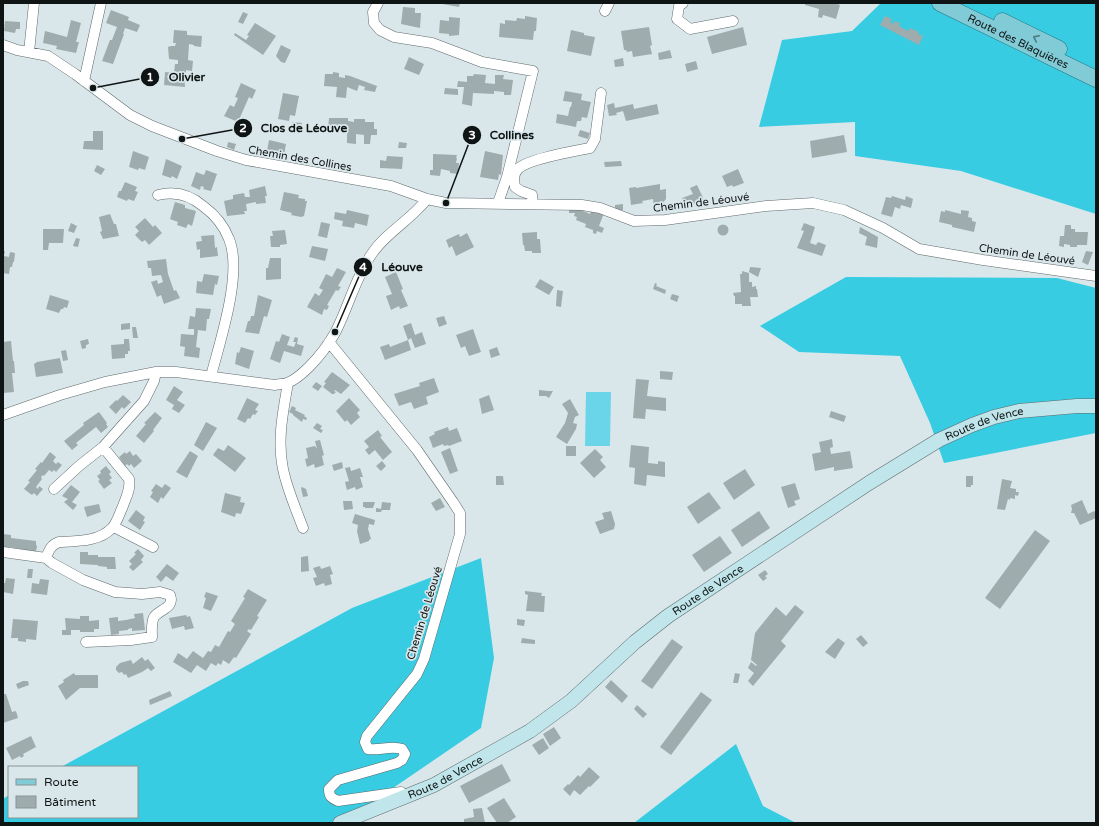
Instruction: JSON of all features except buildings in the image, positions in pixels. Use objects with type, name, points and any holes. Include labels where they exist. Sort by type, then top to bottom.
[{"type":"main road","name":"Route des Blaquières","points":[[940,3],[1096,79]]},
{"type":"main road","name":"Route des Blaquières","points":[[964,3],[1096,68]]},
{"type":"main road","name":"Route de Vence","points":[[340,823],[434,785],[530,730],[571,701],[634,642],[668,616],[876,479],[939,440],[986,420],[1019,411],[1077,406],[1096,406]]},
{"type":"street","points":[[29,52],[34,3]]},
{"type":"street","points":[[84,81],[101,3]]},
{"type":"street","points":[[378,3],[373,12],[374,23],[380,30],[394,37],[432,43],[482,62],[533,71],[507,177],[498,203]]},
{"type":"street","points":[[683,3],[679,6],[677,19],[690,29],[732,21]]},
{"type":"street","name":"Chemin des Collines","points":[[3,45],[48,56],[130,115],[152,126],[217,152],[246,160],[391,186],[427,199]]},
{"type":"street","points":[[532,203],[532,195],[515,187],[515,173],[519,167],[534,161],[590,148],[595,139],[601,93]]},
{"type":"street","points":[[158,195],[167,193],[182,194],[198,202],[211,211],[230,240],[233,257],[233,278],[230,299],[211,376]]},
{"type":"street","points":[[3,415],[60,395],[105,382],[156,372],[176,372],[275,385],[288,383],[300,376],[314,362],[329,342],[371,254],[381,242],[420,208],[427,199]]},
{"type":"street","name":"Chemin de Léouvé","points":[[427,199],[446,203],[532,203],[582,205],[600,208],[634,221],[665,220],[766,206],[813,203],[844,210],[883,228],[919,249],[983,260],[1096,276]]},
{"type":"street","name":"Chemin de Léouvé","points":[[329,342],[417,450],[460,513],[460,534],[424,658],[417,674],[367,736],[364,742],[368,749],[377,750],[393,747],[402,748],[405,754],[402,760],[396,763],[338,780],[329,789],[329,795],[331,798],[338,801],[394,792],[401,792],[406,797]]},
{"type":"street","points":[[54,489],[103,447],[144,401],[154,381],[156,372]]},
{"type":"street","points":[[288,383],[283,409],[280,441],[287,486],[303,528]]},
{"type":"street","points":[[46,558],[52,546],[56,543],[83,541],[100,536],[114,527],[130,484],[129,479],[103,447]]},
{"type":"street","points":[[114,527],[153,547]]},
{"type":"street","points":[[3,552],[46,558],[52,563],[83,580],[115,592],[142,594],[160,592],[170,595],[171,602],[169,606],[154,618],[152,623],[152,637],[131,640],[86,642]]},
{"type":"shaded area","points":[[881,3],[1096,3],[1096,214],[961,171],[855,156],[855,122],[759,127],[782,40],[852,31]]},
{"type":"shaded area","points":[[846,277],[1057,278],[1096,288],[1096,433],[944,463],[930,423],[900,356],[799,352],[760,326]]},
{"type":"shaded area","points":[[586,392],[611,392],[610,446],[585,446]]},
{"type":"shaded area","points":[[481,558],[494,658],[481,728],[352,816],[329,823],[3,823],[3,799],[8,796],[8,818],[138,818],[138,766],[63,766],[352,608]]},
{"type":"shaded area","points":[[736,744],[763,806],[796,823],[634,823]]},
{"type":"place","name":"Olivier","points":[[93,88]]},
{"type":"place","name":"Clos de Léouve","points":[[182,139]]},
{"type":"place","name":"Collines","points":[[446,203]]},
{"type":"place","name":"Léouve","points":[[335,332]]}]
